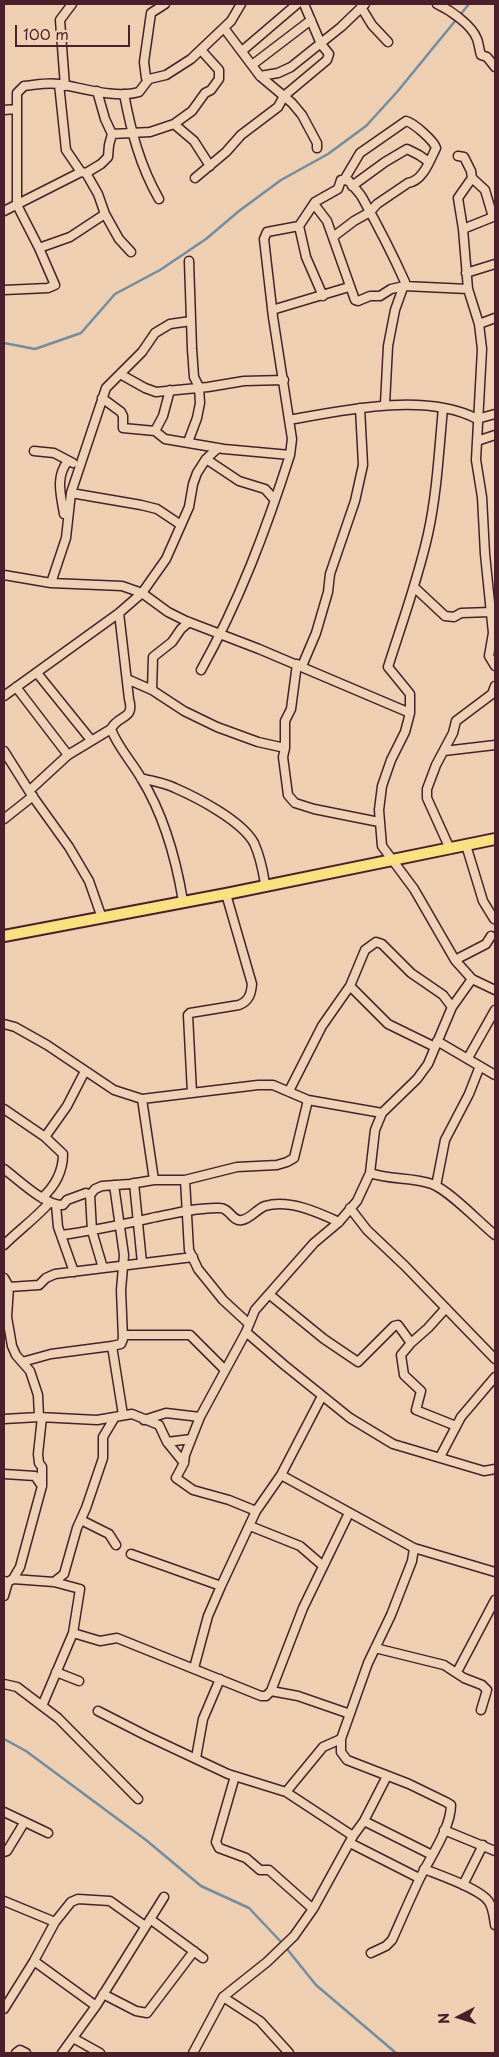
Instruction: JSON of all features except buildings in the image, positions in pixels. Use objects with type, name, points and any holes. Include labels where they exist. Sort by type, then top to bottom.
[{"type":"main road","points":[[4,936],[226,894],[265,884],[391,861],[495,839]]},
{"type":"street","points":[[72,4],[60,20],[66,150],[98,194],[105,214],[119,239],[131,252]]},
{"type":"street","points":[[149,79],[146,78],[144,62],[151,13],[165,4]]},
{"type":"street","points":[[4,290],[48,288],[55,285],[17,205],[17,93],[24,86],[62,85],[124,94],[139,92],[149,79],[166,75],[191,59],[231,21],[241,4]]},
{"type":"street","points":[[242,51],[297,4]]},
{"type":"street","points":[[195,178],[241,135],[278,107],[284,96],[327,60],[329,54],[321,44],[304,4]]},
{"type":"street","points":[[437,4],[448,7],[472,29],[478,39],[481,55],[487,57],[495,67]]},
{"type":"street","points":[[260,76],[278,73],[291,67],[321,44],[363,5],[372,25],[388,42]]},
{"type":"street","points":[[252,65],[311,20]]},
{"type":"street","points":[[224,28],[260,76],[284,96],[302,115],[317,143],[317,148]]},
{"type":"street","points":[[112,134],[150,132],[174,124],[192,111],[205,93],[211,90],[219,79],[219,70],[201,50]]},
{"type":"street","points":[[4,211],[101,164],[108,157],[112,134],[104,119],[97,91]]},
{"type":"street","points":[[124,94],[131,132],[149,181],[159,199]]},
{"type":"street","points":[[4,110],[16,109]]},
{"type":"street","points":[[323,296],[306,257],[300,226],[314,204],[321,197],[338,189],[341,180],[344,180],[360,154],[406,121],[414,123],[434,143],[436,148],[424,171],[418,178],[377,204],[370,212],[354,221],[333,237]]},
{"type":"street","points":[[174,124],[194,141],[210,166]]},
{"type":"street","points":[[352,186],[407,149],[429,162]]},
{"type":"street","points":[[458,156],[464,157],[472,178],[476,184],[485,190],[493,216],[463,229]]},
{"type":"street","points":[[472,178],[458,198],[463,229],[468,289],[479,324],[482,350],[476,460],[482,497],[484,554],[493,633],[490,656],[495,666]]},
{"type":"street","points":[[344,180],[349,181],[356,188],[390,250],[404,282],[395,310],[388,346],[385,404]]},
{"type":"street","points":[[314,204],[327,221],[336,252],[355,300],[358,301],[370,296],[380,296],[391,289],[404,286],[468,289]]},
{"type":"street","points":[[39,248],[70,237],[105,214]]},
{"type":"street","points":[[201,670],[236,602],[257,551],[290,455],[292,439],[272,310],[264,239],[267,232],[300,226]]},
{"type":"street","points":[[188,442],[197,418],[200,403],[199,387],[194,377],[189,260]]},
{"type":"street","points":[[466,273],[495,264]]},
{"type":"street","points":[[272,310],[349,287]]},
{"type":"street","points":[[479,324],[495,318]]},
{"type":"street","points":[[51,583],[66,538],[70,493],[106,388],[142,352],[155,333],[170,324],[191,322]]},
{"type":"street","points":[[120,374],[156,392],[244,381],[284,380]]},
{"type":"street","points":[[155,431],[163,416],[170,390]]},
{"type":"street","points":[[102,398],[121,412],[123,416],[122,428],[155,431],[165,439],[218,448],[290,455]]},
{"type":"street","points":[[289,420],[385,404],[443,408],[466,413],[477,419],[495,414]]},
{"type":"street","points":[[360,408],[364,449],[363,465],[355,501],[330,574],[328,592],[316,633],[300,665],[291,709],[285,721],[283,757],[288,795],[294,803],[379,822]]},
{"type":"street","points":[[443,408],[438,464],[428,533],[414,587],[388,667],[410,694],[410,713],[405,732],[391,760],[382,786],[379,822],[382,846],[391,861],[414,890],[455,960],[472,979],[495,990]]},
{"type":"street","points":[[477,441],[495,435]]},
{"type":"street","points":[[4,696],[142,593],[166,559],[189,507],[193,484],[206,459],[218,448]]},
{"type":"street","points":[[34,451],[54,454],[79,465]]},
{"type":"street","points":[[206,459],[239,481],[265,489],[274,499]]},
{"type":"street","points":[[66,524],[59,478],[68,461]]},
{"type":"street","points":[[70,493],[141,505],[157,510],[181,525]]},
{"type":"street","points":[[4,574],[51,583],[122,586],[142,593],[168,612],[189,622],[300,665],[410,713]]},
{"type":"street","points":[[414,587],[445,616],[454,617],[461,613],[491,612]]},
{"type":"street","points":[[4,818],[68,755],[111,729],[114,724],[131,712],[119,612]]},
{"type":"street","points":[[152,690],[154,657],[172,642],[180,629],[189,622]]},
{"type":"street","points":[[37,673],[91,740]]},
{"type":"street","points":[[127,679],[152,690],[184,711],[217,728],[258,742],[285,748]]},
{"type":"street","points":[[450,849],[427,798],[427,789],[456,721],[473,706],[492,694],[495,686]]},
{"type":"street","points":[[16,687],[68,755]]},
{"type":"street","points":[[111,729],[142,778],[169,839],[183,901]]},
{"type":"street","points":[[444,751],[495,746]]},
{"type":"street","points":[[4,751],[69,847],[89,881],[102,918]]},
{"type":"street","points":[[142,778],[174,787],[212,807],[233,821],[253,842],[261,864],[265,884]]},
{"type":"street","points":[[150,794],[156,782]]},
{"type":"street","points":[[466,845],[483,901],[494,919]]},
{"type":"street","points":[[192,1093],[188,1015],[190,1013],[239,1005],[246,1002],[251,994],[252,984],[226,894]]},
{"type":"street","points":[[455,960],[486,944],[491,936]]},
{"type":"street","points":[[289,1091],[322,1026],[350,986],[365,950],[376,942],[382,944],[411,973],[443,995],[452,1007]]},
{"type":"street","points":[[256,1511],[229,1500],[193,1490],[178,1480],[176,1476],[184,1463],[191,1439],[200,1417],[246,1332],[248,1322],[255,1310],[314,1243],[339,1222],[357,1201],[370,1173],[376,1130],[382,1113],[417,1079],[428,1064],[452,1007],[472,979]]},
{"type":"street","points":[[350,986],[388,1024],[468,1058],[495,1075]]},
{"type":"street","points":[[468,1058],[495,1010]]},
{"type":"street","points":[[4,1024],[15,1027],[47,1045],[114,1090],[142,1099],[258,1084],[273,1085],[308,1100],[382,1113]]},
{"type":"street","points":[[436,1186],[445,1140],[469,1094],[480,1066]]},
{"type":"street","points":[[45,1137],[67,1106],[85,1071]]},
{"type":"street","points":[[142,1099],[154,1180]]},
{"type":"street","points":[[103,1268],[92,1231],[90,1196],[94,1188],[154,1180],[184,1180],[237,1167],[277,1165],[288,1162],[294,1158],[308,1100]]},
{"type":"street","points":[[4,1109],[45,1137],[63,1154],[63,1167],[51,1190],[42,1198]]},
{"type":"street","points":[[4,1169],[42,1198],[53,1204],[63,1205],[67,1200],[86,1193],[90,1196]]},
{"type":"street","points":[[370,1173],[436,1186],[495,1235]]},
{"type":"street","points":[[184,1180],[189,1250],[192,1257],[198,1269],[223,1300],[248,1322]]},
{"type":"street","points":[[134,1184],[142,1263]]},
{"type":"street","points":[[22,1362],[51,1354],[121,1344],[123,1335],[122,1290],[124,1265],[121,1225],[114,1185]]},
{"type":"street","points":[[53,1204],[74,1272]]},
{"type":"street","points":[[4,1245],[17,1231],[37,1218],[53,1204]]},
{"type":"street","points":[[62,1235],[92,1231],[186,1211],[223,1208],[240,1221],[263,1207],[286,1204],[321,1214],[339,1222]]},
{"type":"street","points":[[350,1208],[367,1230],[495,1359]]},
{"type":"street","points":[[9,1287],[39,1285],[46,1278],[55,1274],[192,1257]]},
{"type":"street","points":[[4,1278],[9,1287],[5,1313],[12,1346],[30,1371],[38,1396],[41,1417],[38,1454],[39,1463],[42,1467],[42,1486],[20,1568],[8,1580],[4,1596]]},
{"type":"street","points":[[270,1295],[324,1339],[358,1362],[394,1326],[398,1325],[411,1343]]},
{"type":"street","points":[[446,1308],[411,1343],[402,1355],[401,1361],[404,1375],[421,1390],[416,1410],[456,1426]]},
{"type":"street","points":[[246,1332],[350,1418],[393,1444],[421,1454],[440,1457],[484,1471],[495,1469]]},
{"type":"street","points":[[123,1335],[190,1335],[226,1370]]},
{"type":"street","points":[[54,1582],[64,1574],[103,1458],[103,1437],[119,1416],[112,1346]]},
{"type":"street","points":[[440,1457],[461,1416],[495,1377]]},
{"type":"street","points":[[194,1668],[208,1616],[256,1511],[281,1475],[322,1396]]},
{"type":"street","points":[[144,1420],[166,1413],[200,1417]]},
{"type":"street","points":[[4,1419],[41,1417],[97,1420],[132,1414],[158,1425],[167,1442],[184,1463]]},
{"type":"street","points":[[167,1442],[191,1439]]},
{"type":"street","points":[[4,1474],[35,1476],[42,1486]]},
{"type":"street","points":[[281,1475],[414,1548],[495,1572]]},
{"type":"street","points":[[73,1633],[100,1641],[117,1638],[261,1696],[266,1696],[271,1691],[322,1565],[349,1513]]},
{"type":"street","points":[[81,1520],[109,1534],[116,1545]]},
{"type":"street","points":[[250,1526],[300,1546],[322,1565]]},
{"type":"street","points":[[371,1953],[386,1946],[392,1940],[419,1878],[444,1830],[451,1811],[451,1805],[417,1787],[347,1760],[342,1752],[341,1738],[375,1648],[391,1615],[412,1561],[414,1548]]},
{"type":"street","points":[[131,1554],[221,1586]]},
{"type":"street","points":[[64,1574],[70,1586]]},
{"type":"street","points":[[8,1580],[54,1582],[80,1589],[73,1633],[42,1706]]},
{"type":"street","points":[[456,1672],[495,1600]]},
{"type":"street","points":[[375,1648],[444,1665],[464,1678],[482,1685],[487,1690],[481,1710]]},
{"type":"street","points":[[56,1672],[79,1681]]},
{"type":"street","points":[[196,1758],[202,1719],[220,1679]]},
{"type":"street","points":[[4,1684],[17,1687],[73,1731],[79,1741],[138,1799]]},
{"type":"street","points":[[271,1691],[298,1696],[350,1714]]},
{"type":"street","points":[[98,1711],[146,1736],[235,1776],[286,1792],[351,1840],[419,1878]]},
{"type":"street","points":[[286,1792],[323,1747],[341,1738]]},
{"type":"street","points":[[235,1776],[216,1842],[219,1848],[246,1858],[260,1870],[269,1870],[313,1909]]},
{"type":"street","points":[[193,2053],[223,1997],[267,1962],[294,1936],[313,1909],[351,1840],[364,1821],[387,1776]]},
{"type":"street","points":[[4,1812],[48,1833]]},
{"type":"street","points":[[364,1821],[432,1855]]},
{"type":"street","points":[[4,1852],[24,1823]]},
{"type":"street","points":[[444,1830],[495,1851]]},
{"type":"street","points":[[463,1885],[483,1845]]},
{"type":"street","points":[[424,1869],[463,1885],[485,1898],[490,1903],[495,1925]]},
{"type":"street","points":[[62,2053],[96,2006],[164,1897]]},
{"type":"street","points":[[4,2009],[6,1998],[34,1961],[55,1922],[70,1902],[78,1899],[110,1901],[203,1958]]},
{"type":"street","points":[[4,1901],[55,1922]]},
{"type":"street","points":[[103,1994],[136,2011],[147,2013],[194,1951]]},
{"type":"street","points":[[34,1961],[96,2006]]},
{"type":"street","points":[[223,1997],[260,2021],[289,2053]]},
{"type":"street","points":[[72,2038],[100,2053]]},
{"type":"street","points":[[16,2053],[20,2050],[26,2053]]},
{"type":"waterway","points":[[4,343],[35,349],[81,333],[115,294],[160,270],[206,239],[239,211],[281,180],[328,154],[366,126],[397,92],[469,4]]},
{"type":"waterway","points":[[4,1739],[26,1751],[146,1840],[201,1886],[249,1908],[283,1944],[316,1985],[396,2053]]}]
